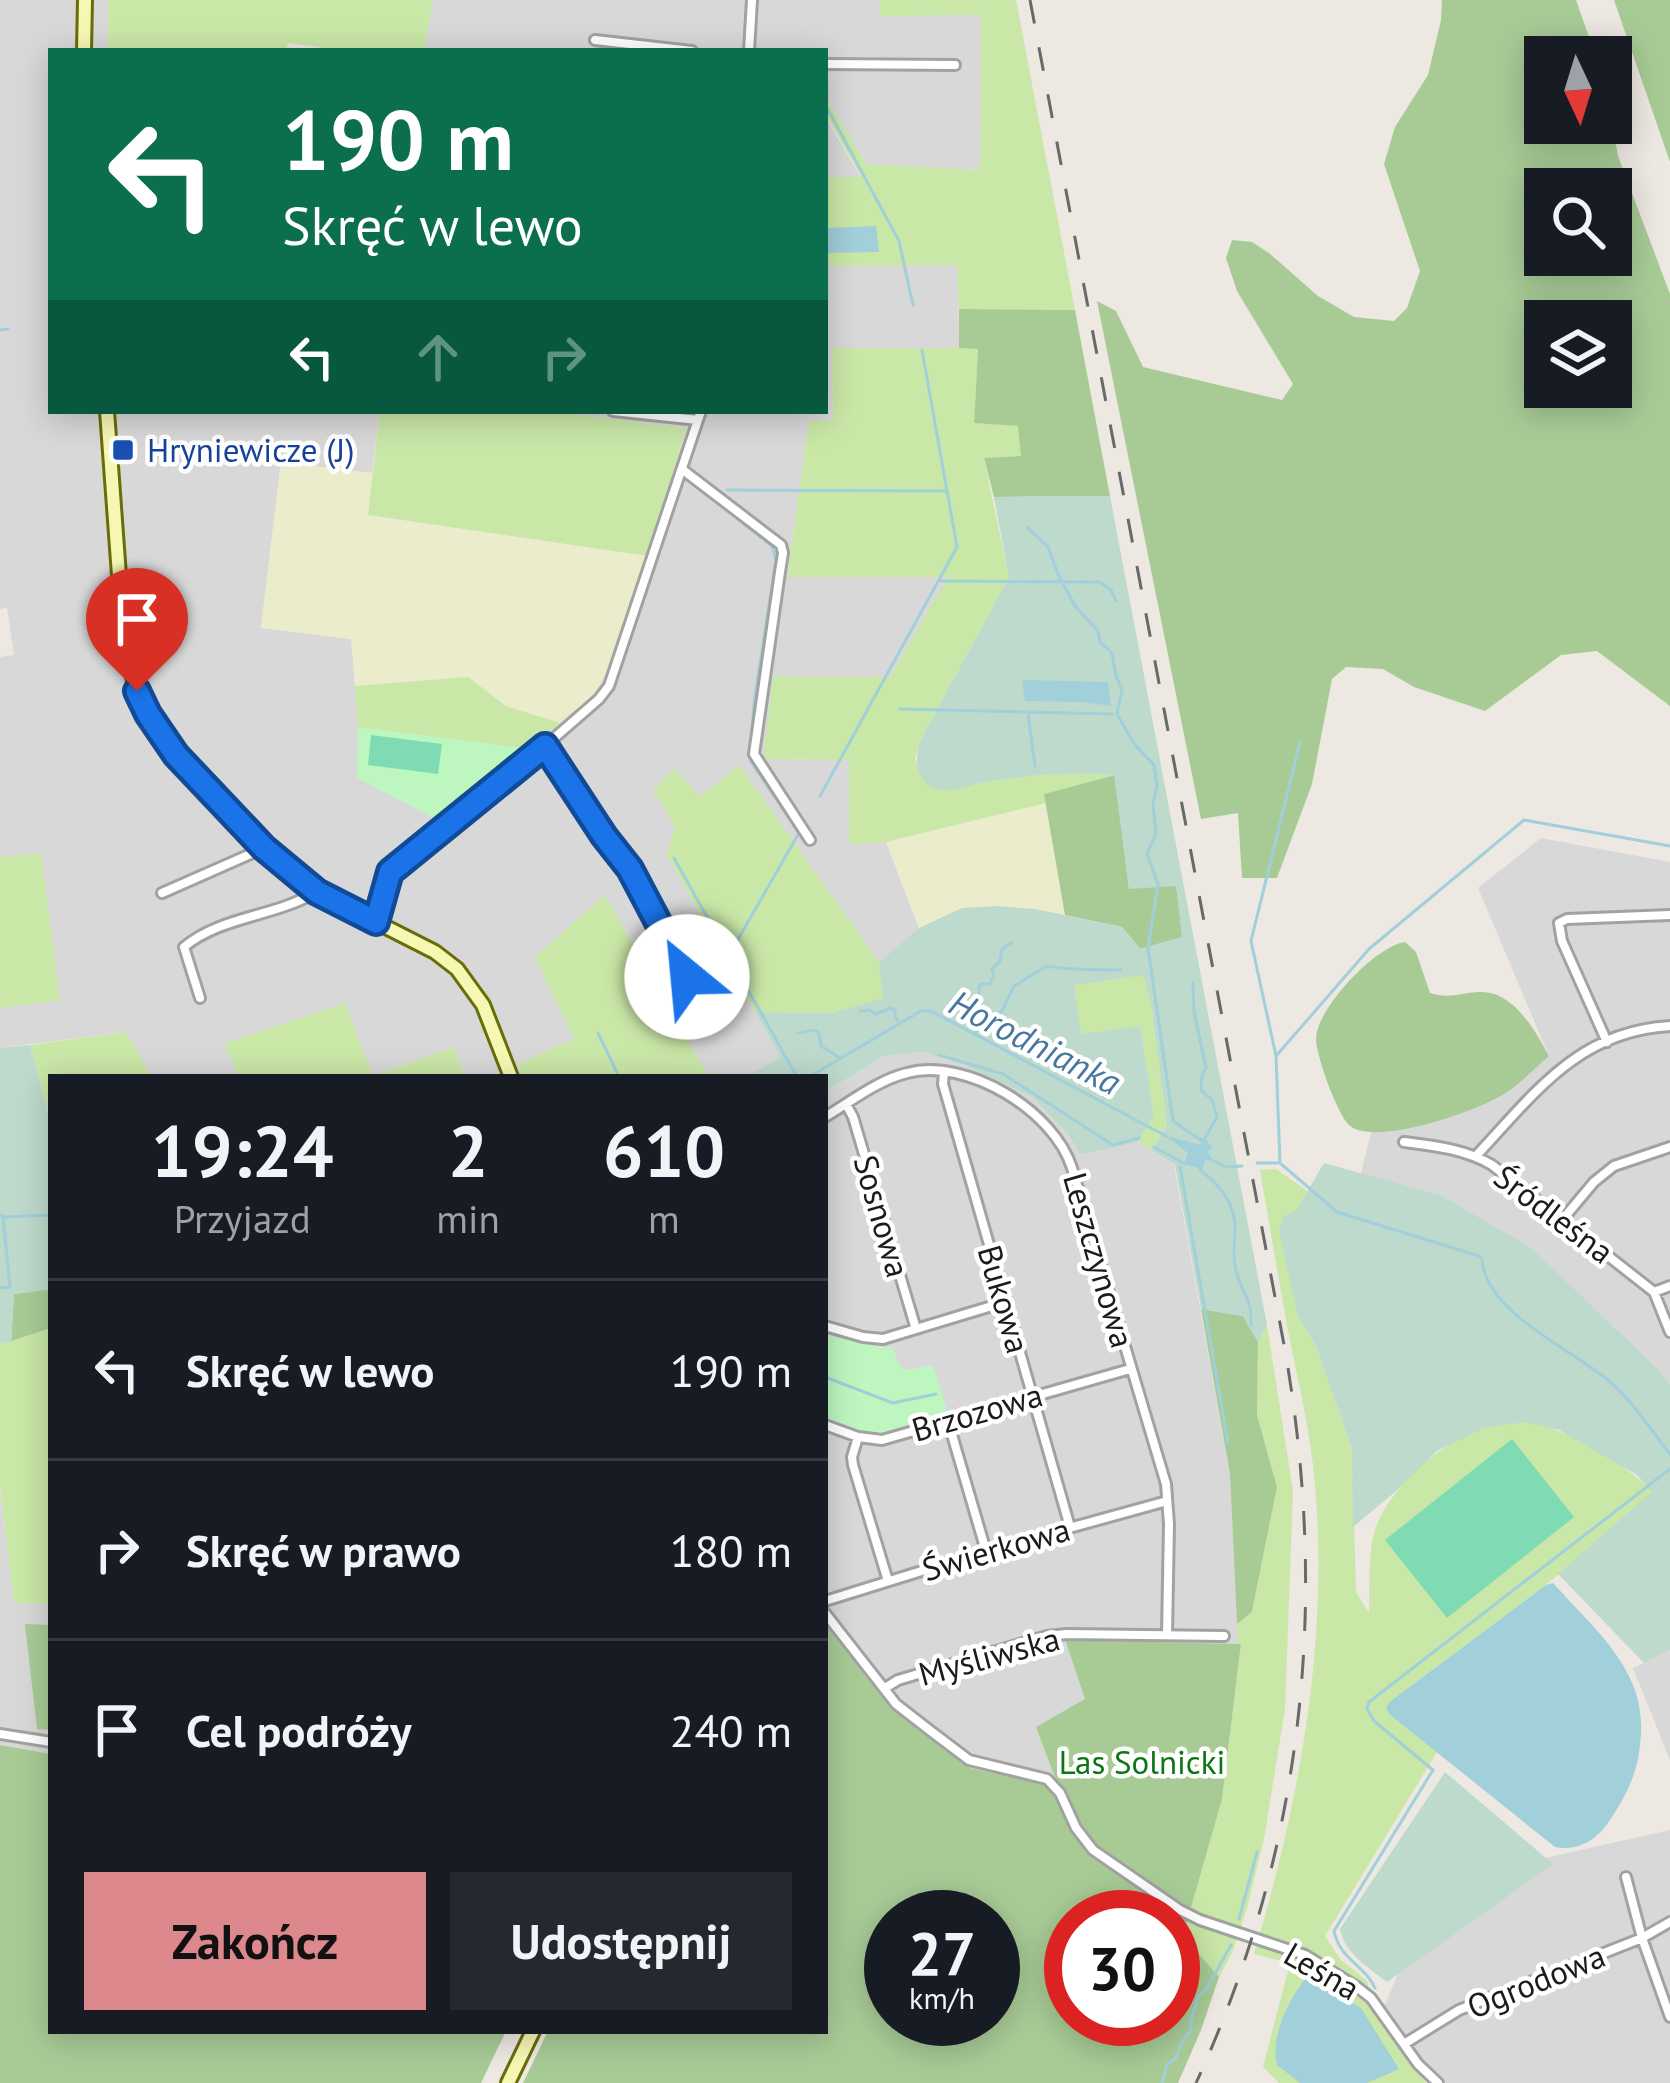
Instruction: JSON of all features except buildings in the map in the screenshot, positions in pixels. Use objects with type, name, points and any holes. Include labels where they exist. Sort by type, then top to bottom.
[{"type":"street","points":[[84,48],[85,0]]},
{"type":"street","points":[[749,48],[752,0]]},
{"type":"street","points":[[596,40],[666,48]]},
{"type":"street","points":[[828,64],[955,64]]},
{"type":"street","points":[[107,414],[124,644],[148,714],[176,755],[264,848],[317,892],[435,952],[457,969],[482,1005],[510,1074]]},
{"type":"street","points":[[376,922],[390,872],[545,746],[609,686],[700,416],[665,414]]},
{"type":"street","points":[[683,470],[781,545],[754,754],[810,840]]},
{"type":"street","points":[[545,746],[630,869],[706,1013]]},
{"type":"street","points":[[162,893],[264,848]]},
{"type":"street","points":[[200,998],[184,947],[206,932],[317,892]]},
{"type":"street","points":[[1607,1042],[1559,923],[1670,915]]},
{"type":"street","points":[[1476,1156],[1555,1071],[1573,1058],[1634,1029],[1670,1026]]},
{"type":"street","points":[[828,1115],[905,1073],[944,1071]]},
{"type":"street","name":"Bukowa","points":[[944,1071],[1070,1527]]},
{"type":"street","name":"Leszczynowa","points":[[944,1071],[981,1082],[1020,1104],[1037,1115],[1065,1149],[1166,1484],[1167,1501]]},
{"type":"street","name":"Sosnowa","points":[[846,1104],[916,1329]]},
{"type":"street","name":"Śródleśna","points":[[1404,1142],[1476,1156],[1654,1292],[1670,1332]]},
{"type":"street","points":[[1563,1219],[1613,1166],[1670,1147]]},
{"type":"street","points":[[1654,1292],[1670,1286]]},
{"type":"street","points":[[828,1326],[883,1339],[1005,1302]]},
{"type":"street","name":"Brzozowa","points":[[828,1426],[858,1437],[882,1439],[1130,1369]]},
{"type":"street","points":[[948,1421],[986,1551]]},
{"type":"street","points":[[858,1437],[853,1465],[888,1581]]},
{"type":"street","points":[[1167,1501],[1167,1635]]},
{"type":"street","name":"Świerkowa","points":[[828,1599],[1167,1501]]},
{"type":"street","points":[[828,1617],[885,1688]]},
{"type":"street","name":"Myśliwska","points":[[885,1688],[898,1680],[1047,1636],[1223,1636]]},
{"type":"street","name":"Leśna","points":[[885,1688],[896,1704],[969,1760],[1047,1779],[1094,1850],[1180,1910],[1305,1955],[1357,1987],[1438,2083]]},
{"type":"street","points":[[0,1734],[48,1742]]},
{"type":"street","points":[[1626,1877],[1670,2017]]},
{"type":"street","name":"Ogrodowa","points":[[1404,2044],[1459,2011],[1642,1938],[1670,1922]]},
{"type":"street","points":[[508,2083],[532,2034]]},
{"type":"shaded area","points":[[0,0],[108,0],[108,48],[48,48],[48,414],[380,414],[372,473],[281,463],[261,627],[352,639],[359,727],[530,749],[594,694],[610,667],[686,428],[572,414],[828,414],[828,266],[958,265],[959,348],[832,349],[833,421],[809,422],[787,576],[949,576],[890,677],[763,759],[849,760],[849,844],[886,842],[919,928],[879,962],[739,765],[675,827],[667,855],[780,1057],[751,1074],[707,1074],[605,896],[575,1039],[518,1064],[522,1074],[465,1074],[453,1047],[379,1074],[226,1043],[237,1074],[150,1074],[125,1032],[0,1048],[0,1008],[60,1000],[41,854],[0,857],[0,657],[14,655],[7,608],[0,609]]},
{"type":"shaded area","points":[[433,0],[880,0],[880,16],[981,14],[981,170],[866,164],[828,100],[828,48],[425,48]]},
{"type":"shaded area","points":[[828,120],[831,127],[861,177],[828,178]]},
{"type":"shaded area","points":[[1541,838],[1670,862],[1670,1398],[1353,1205],[1371,1133],[1549,1056],[1478,888]]},
{"type":"shaded area","points":[[922,1052],[964,1065],[1032,1097],[1068,1134],[1080,1155],[1138,1142],[1174,1165],[1230,1474],[1238,1644],[1065,1641],[1085,1699],[1061,1788],[970,1768],[890,1707],[828,1628],[828,1090],[883,1056]]},
{"type":"shaded area","points":[[0,1485],[14,1603],[48,1604],[48,1753],[0,1745]]},
{"type":"shaded area","points":[[1670,1650],[1670,1760],[1633,1668]]},
{"type":"shaded area","points":[[1670,1830],[1670,2083],[1443,2083],[1382,2011],[1438,1882]]},
{"type":"green space","points":[[108,0],[433,0],[425,48],[326,48],[288,43],[287,48],[108,48]]},
{"type":"green space","points":[[880,0],[1016,0],[1075,310],[959,309],[957,265],[828,266],[828,178],[861,176],[828,118],[828,100],[866,164],[980,170],[981,15],[880,16]]},
{"type":"green space","points":[[1442,0],[1576,0],[1589,36],[1524,36],[1524,144],[1616,144],[1623,168],[1524,168],[1524,276],[1632,276],[1632,193],[1670,294],[1670,706],[1597,651],[1561,655],[1485,711],[1414,687],[1383,669],[1346,667],[1332,679],[1312,784],[1277,878],[1242,878],[1238,813],[1201,819],[1097,301],[1116,311],[1143,367],[1282,400],[1293,384],[1237,291],[1226,258],[1232,240],[1252,242],[1318,296],[1354,317],[1394,321],[1407,308],[1420,271],[1384,164],[1395,127],[1428,75]]},
{"type":"green space","points":[[1614,0],[1670,0],[1670,162],[1632,52],[1632,36],[1626,36]]},
{"type":"green space","points":[[959,309],[1075,310],[1110,496],[994,497],[984,458],[1021,456],[1018,426],[974,423],[978,349],[959,348]]},
{"type":"green space","points":[[832,348],[978,348],[974,423],[1018,425],[1022,456],[984,459],[1009,577],[921,739],[915,758],[921,776],[946,790],[1030,776],[1115,775],[1045,794],[1046,803],[886,842],[849,844],[849,760],[763,759],[773,676],[890,677],[948,577],[787,577],[809,421],[833,420]]},
{"type":"green space","points":[[380,414],[572,414],[686,428],[648,556],[368,515]]},
{"type":"green space","points":[[281,462],[372,473],[369,516],[648,556],[610,667],[594,694],[560,723],[506,706],[468,677],[355,686],[351,639],[261,628]]},
{"type":"green space","points":[[1110,496],[1267,1325],[1258,1342],[1243,1316],[1201,1309],[1175,1165],[1151,1150],[1167,1125],[1144,975],[1074,985],[1081,1034],[1140,1026],[1154,1115],[1138,1142],[1080,1155],[1068,1134],[1032,1097],[964,1065],[922,1052],[883,1056],[828,1090],[828,1074],[751,1074],[780,1057],[755,1012],[832,1013],[883,998],[879,962],[919,928],[962,908],[1035,909],[1122,927],[1140,949],[1182,937],[1176,886],[1129,889],[1114,775],[1031,776],[945,790],[922,779],[917,766],[921,739],[1009,577],[994,497]]},
{"type":"green space","points":[[468,677],[506,706],[560,723],[530,749],[358,727],[355,686]]},
{"type":"green space","points":[[358,727],[530,749],[438,820],[357,778]]},
{"type":"green space","points":[[371,735],[442,744],[438,774],[368,765]]},
{"type":"green space","points":[[739,765],[879,962],[884,998],[832,1013],[755,1012],[667,855],[675,827],[653,789],[675,769],[700,797]]},
{"type":"green space","points":[[1115,775],[1129,888],[1176,885],[1183,937],[1140,949],[1122,927],[1065,915],[1044,794]]},
{"type":"green space","points":[[1046,803],[1065,915],[997,906],[962,908],[919,928],[886,842]]},
{"type":"green space","points":[[41,853],[60,1000],[0,1008],[0,857]]},
{"type":"green space","points":[[605,895],[707,1074],[522,1074],[518,1064],[574,1039],[535,957]]},
{"type":"green space","points":[[1405,942],[1416,952],[1430,993],[1479,992],[1502,998],[1522,1014],[1549,1056],[1507,1092],[1475,1108],[1428,1124],[1362,1131],[1349,1125],[1334,1098],[1317,1048],[1318,1027],[1336,997],[1363,967]]},
{"type":"green space","points":[[1145,974],[1167,1125],[1151,1150],[1138,1142],[1154,1115],[1140,1026],[1080,1035],[1074,984]]},
{"type":"green space","points":[[345,1003],[372,1074],[237,1074],[225,1043]]},
{"type":"green space","points":[[126,1032],[150,1074],[48,1074],[48,1113],[30,1045]]},
{"type":"green space","points":[[30,1045],[48,1113],[48,1289],[14,1294],[11,1341],[0,1344],[0,1048]]},
{"type":"green space","points":[[453,1047],[465,1074],[379,1074]]},
{"type":"green space","points":[[1324,1163],[1440,1195],[1530,1247],[1661,1372],[1670,1385],[1670,1650],[1644,1663],[1558,1574],[1652,1492],[1637,1475],[1559,1430],[1524,1422],[1484,1428],[1437,1451],[1353,1527],[1352,1449],[1316,1346],[1298,1317],[1279,1231],[1283,1217],[1296,1211]]},
{"type":"green space","points":[[1276,1169],[1337,1212],[1298,1317],[1316,1346],[1352,1449],[1356,1592],[1369,1613],[1371,1548],[1384,1510],[1415,1471],[1479,1430],[1525,1422],[1556,1430],[1611,1459],[1653,1492],[1546,1585],[1392,1700],[1389,1714],[1437,1752],[1325,1936],[1340,1959],[1368,1982],[1370,2007],[1426,2083],[1279,2083],[1263,2067],[1290,1963],[1254,1954],[1297,1781],[1318,1604],[1311,1449],[1260,1170]]},
{"type":"green space","points":[[48,1289],[48,1329],[11,1341],[14,1294]]},
{"type":"green space","points":[[1201,1309],[1243,1316],[1258,1342],[1257,1415],[1277,1487],[1252,1612],[1237,1624],[1230,1474]]},
{"type":"green space","points":[[1267,1325],[1293,1491],[1285,1709],[1264,1839],[1246,1912],[1219,1977],[1200,1956],[1200,1890],[1196,1890],[1222,1799],[1241,1645],[1237,1644],[1237,1624],[1252,1612],[1277,1487],[1257,1415],[1258,1342]]},
{"type":"green space","points":[[48,1329],[48,1604],[14,1603],[0,1484],[0,1344]]},
{"type":"green space","points":[[828,1336],[892,1347],[901,1368],[933,1365],[948,1413],[881,1433],[828,1418]]},
{"type":"green space","points":[[1512,1439],[1574,1517],[1447,1618],[1385,1540]]},
{"type":"green space","points":[[25,1624],[48,1625],[48,1730],[37,1729]]},
{"type":"green space","name":"Las Solnicki","points":[[828,1628],[890,1707],[970,1768],[1059,1788],[1036,1727],[1085,1699],[1065,1640],[1241,1644],[1222,1799],[1196,1890],[1044,1890],[1044,2046],[1194,2046],[1178,2083],[523,2083],[547,2034],[828,2034]]},
{"type":"green space","points":[[0,1745],[48,1753],[48,2034],[505,2034],[481,2083],[0,2083]]},
{"type":"green space","points":[[1445,1772],[1553,1864],[1387,1982],[1352,1953],[1340,1929]]},
{"type":"green space","name":"Las Solnicki","points":[[1200,1955],[1219,1977],[1200,2032]]},
{"type":"water","points":[[876,226],[879,252],[828,253],[828,228]]},
{"type":"water","points":[[1022,680],[1108,682],[1111,706],[1025,701]]},
{"type":"water","points":[[1166,1136],[1201,1145],[1200,1138],[1205,1138],[1212,1147],[1208,1152],[1212,1160],[1205,1160],[1201,1173],[1184,1164],[1188,1153]]},
{"type":"water","points":[[1553,1583],[1613,1651],[1635,1689],[1640,1710],[1638,1758],[1623,1799],[1600,1833],[1572,1848],[1555,1847],[1386,1707]]},
{"type":"water","points":[[1307,1976],[1361,2008],[1399,2069],[1367,2083],[1300,2083],[1277,2065],[1276,2042],[1283,2018]]},
{"type":"waterway","points":[[828,110],[899,241],[913,305]]},
{"type":"waterway","points":[[0,330],[8,329]]},
{"type":"waterway","points":[[820,796],[957,547],[922,350]]},
{"type":"waterway","points":[[727,490],[947,491]]},
{"type":"waterway","points":[[729,955],[799,833],[750,760],[776,560],[772,546],[744,524]]},
{"type":"waterway","points":[[1027,527],[1048,547],[1075,606],[1112,653],[1122,689],[1117,714],[1134,744],[1154,765],[1156,834],[1147,854],[1158,884],[1148,948],[1173,1121],[1202,1141]]},
{"type":"waterway","points":[[941,581],[1100,582],[1116,601]]},
{"type":"waterway","points":[[899,709],[1113,714]]},
{"type":"waterway","points":[[1028,714],[1035,766]]},
{"type":"waterway","points":[[1276,1056],[1251,941],[1300,742]]},
{"type":"waterway","points":[[1280,1163],[1276,1056],[1369,949],[1524,820],[1670,846]]},
{"type":"waterway","points":[[674,858],[795,1074]]},
{"type":"waterway","points":[[981,1015],[980,984],[990,984],[1002,949],[1012,942]]},
{"type":"waterway","points":[[975,1035],[981,1015],[1002,1011],[1014,986],[1047,966],[1121,970]]},
{"type":"waterway","points":[[1193,983],[1206,1068],[1201,1090],[1212,1100],[1217,1117],[1205,1138]]},
{"type":"waterway","points":[[860,1011],[876,1014],[891,1008],[899,1022]]},
{"type":"waterway","name":"Horodnianka","points":[[814,1074],[921,1011],[931,1011],[1166,1136]]},
{"type":"waterway","points":[[798,1033],[815,1030],[821,1046],[840,1058]]},
{"type":"waterway","points":[[598,1033],[618,1074]]},
{"type":"waterway","points":[[939,1055],[1003,1074],[1113,1145],[1139,1138]]},
{"type":"waterway","points":[[1154,1147],[1185,1164]]},
{"type":"waterway","name":"Horodnianka","points":[[1212,1160],[1226,1167],[1242,1166]]},
{"type":"waterway","name":"Horodnianka","points":[[1257,1163],[1280,1163],[1337,1212],[1479,1256],[1487,1279],[1515,1314],[1617,1389],[1670,1454]]},
{"type":"waterway","points":[[1180,1167],[1228,1443]]},
{"type":"waterway","points":[[1201,1171],[1221,1189],[1233,1213],[1235,1266],[1251,1325]]},
{"type":"waterway","name":"Horodnianka","points":[[0,1215],[48,1215]]},
{"type":"waterway","points":[[0,1288],[10,1287],[3,1217]]},
{"type":"waterway","points":[[828,1378],[893,1403],[936,1394]]},
{"type":"waterway","points":[[1375,1988],[1342,1949],[1334,1931],[1433,1770],[1374,1721],[1367,1709],[1369,1702],[1670,1469]]},
{"type":"waterway","points":[[1239,1919],[1257,1852]]},
{"type":"waterway","points":[[1162,2083],[1167,2065],[1177,2057],[1191,2030],[1198,1997],[1231,1945]]},
{"type":"railway","points":[[1030,0],[1285,1350],[1298,1444],[1305,1631],[1283,1815],[1262,1905],[1233,1994],[1196,2083]]},
{"type":"place","name":"Hryniewicze (J)","points":[[123,450]]},
{"type":"route","points":[[137,691],[176,755],[264,848],[317,892],[376,922],[390,872],[545,746],[630,869],[687,977]]}]
